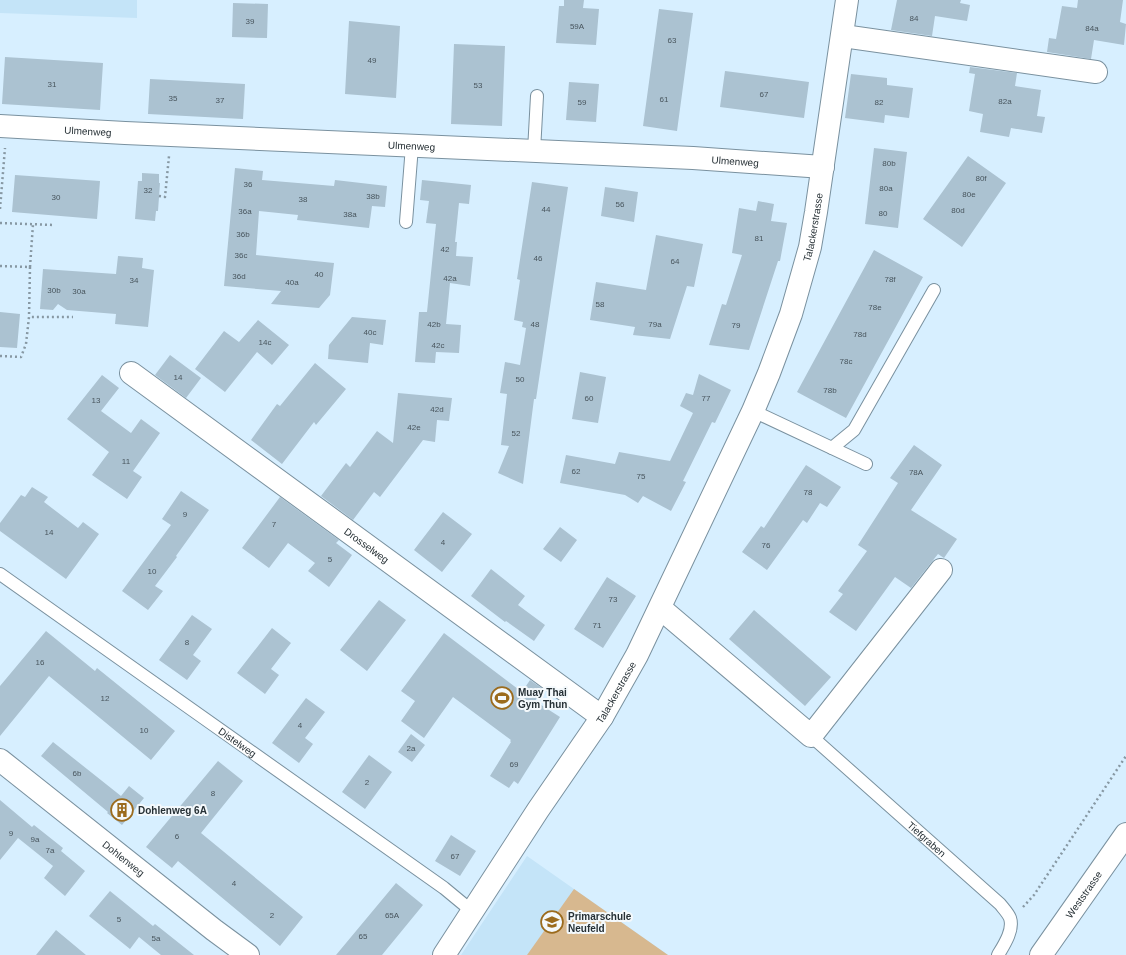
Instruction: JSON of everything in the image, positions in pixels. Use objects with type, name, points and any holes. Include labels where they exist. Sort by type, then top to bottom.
[{"type":"street","name":"Talackerstrasse","points":[[444,955],[538,810],[602,717],[637,655],[753,411],[769,373],[802,279],[810,248],[843,36],[847,0]]},
{"type":"street","points":[[843,36],[1096,72]]},
{"type":"street","name":"Ulmenweg","points":[[4,126],[170,135],[693,158],[823,167]]},
{"type":"street","name":"Drosselweg","points":[[131,373],[602,717]]},
{"type":"street","points":[[811,736],[941,570]]},
{"type":"street","name":"Tiefgraben","points":[[660,608],[811,736]]},
{"type":"street","name":"Dohlenweg","points":[[0,760],[214,930],[248,955]]},
{"type":"street","name":"Weststrasse","points":[[1041,955],[1126,834]]},
{"type":"lane","points":[[534,151],[537,96]]},
{"type":"lane","points":[[406,222],[412,146]]},
{"type":"lane","points":[[832,448],[854,430],[934,290]]},
{"type":"lane","points":[[753,411],[866,464]]},
{"type":"lane","name":"Distelweg","points":[[0,574],[444,888],[473,912]]},
{"type":"lane","name":"Tiefgraben","points":[[811,736],[1000,904],[1010,917]]},
{"type":"lane","points":[[998,955],[1011,926],[1010,917]]},
{"type":"path","points":[[0,209],[4,126]]},
{"type":"path","points":[[159,196],[165,197],[170,135]]},
{"type":"path","points":[[0,223],[54,225]]},
{"type":"path","points":[[0,356],[21,357],[26,344],[29,317],[33,224]]},
{"type":"path","points":[[0,266],[30,267]]},
{"type":"path","points":[[29,317],[73,317]]},
{"type":"path","points":[[1010,917],[1024,906],[1034,895],[1126,756]]},
{"type":"shaded area","points":[[0,0],[137,0],[137,18],[0,13]]},
{"type":"shaded area","name":"Primarschule Neufeld","points":[[527,856],[668,955],[461,955]]},
{"type":"shaded area","points":[[574,889],[668,955],[527,955]]},
{"type":"building","points":[[564,0],[584,0],[583,8],[599,9],[596,45],[556,43],[559,6],[564,6]]},
{"type":"building","points":[[897,0],[961,0],[960,3],[970,5],[967,21],[935,16],[932,36],[891,30]]},
{"type":"building","points":[[1078,0],[1123,0],[1120,22],[1126,24],[1124,45],[1094,40],[1091,59],[1047,52],[1049,38],[1056,39],[1062,6],[1077,8]]},
{"type":"building","points":[[233,3],[268,4],[267,38],[232,37]]},
{"type":"building","points":[[659,9],[693,13],[677,131],[643,126]]},
{"type":"building","points":[[349,21],[400,26],[396,98],[345,94]]},
{"type":"building","points":[[454,44],[505,46],[502,126],[451,124]]},
{"type":"building","points":[[5,57],[103,63],[100,110],[2,104]]},
{"type":"building","points":[[970,67],[1017,73],[1015,86],[1041,90],[1037,116],[1045,117],[1042,133],[1011,128],[1009,137],[980,132],[983,114],[969,111],[975,74],[969,73]]},
{"type":"building","points":[[725,71],[809,82],[804,118],[720,107]]},
{"type":"building","points":[[851,74],[887,78],[887,85],[913,88],[909,118],[885,115],[884,123],[845,118]]},
{"type":"building","points":[[150,79],[245,84],[243,119],[148,114]]},
{"type":"building","points":[[569,82],[599,84],[596,122],[566,120]]},
{"type":"building","points":[[874,148],[907,152],[898,228],[865,224]]},
{"type":"building","points":[[968,156],[1006,183],[962,247],[923,219]]},
{"type":"building","points":[[235,168],[263,171],[262,180],[334,186],[335,180],[387,186],[385,207],[372,206],[369,228],[297,220],[298,215],[259,211],[256,255],[334,263],[330,295],[319,308],[271,304],[281,291],[224,286]]},
{"type":"building","points":[[142,173],[159,174],[160,183],[158,211],[156,211],[155,221],[135,219],[138,181],[142,181]]},
{"type":"building","points":[[15,175],[100,181],[97,219],[12,212]]},
{"type":"building","points":[[422,180],[471,185],[469,204],[459,203],[455,242],[457,242],[456,256],[473,257],[470,286],[450,283],[446,324],[461,325],[459,353],[436,352],[435,363],[415,362],[419,312],[427,312],[436,224],[426,223],[429,201],[420,200]]},
{"type":"building","points":[[532,182],[568,187],[536,399],[534,399],[523,484],[498,473],[509,446],[501,445],[507,394],[500,393],[505,362],[520,365],[526,328],[522,327],[523,322],[514,320],[520,280],[517,279]]},
{"type":"building","points":[[605,187],[638,192],[634,222],[601,216]]},
{"type":"building","points":[[758,201],[774,204],[771,221],[787,223],[780,261],[778,261],[749,350],[709,345],[722,304],[726,305],[742,255],[732,253],[739,208],[756,211]]},
{"type":"building","points":[[656,235],[703,244],[694,287],[687,286],[670,339],[633,335],[635,327],[590,320],[596,282],[646,290]]},
{"type":"building","points":[[874,250],[923,277],[846,418],[797,392]]},
{"type":"building","points":[[118,256],[143,258],[142,268],[154,270],[148,327],[115,324],[116,314],[67,310],[58,304],[53,310],[40,309],[43,269],[116,274]]},
{"type":"building","points":[[0,312],[20,314],[17,348],[0,347]]},
{"type":"building","points":[[352,317],[386,320],[383,345],[370,343],[368,363],[328,359],[329,345]]},
{"type":"building","points":[[258,320],[289,345],[272,365],[257,352],[225,392],[195,369],[224,331],[239,342]]},
{"type":"building","points":[[170,355],[201,378],[186,398],[155,375]]},
{"type":"building","points":[[315,363],[346,389],[316,425],[314,422],[282,464],[251,440],[277,404],[280,406]]},
{"type":"building","points":[[580,372],[606,377],[598,423],[572,419]]},
{"type":"building","points":[[699,374],[731,390],[715,423],[712,422],[683,481],[686,482],[671,511],[643,496],[638,503],[625,495],[560,483],[566,455],[615,464],[619,452],[670,461],[693,413],[680,406],[686,393],[693,395]]},
{"type":"building","points":[[102,375],[119,388],[101,411],[131,433],[141,419],[160,433],[133,471],[142,477],[127,499],[92,475],[109,452],[67,419]]},
{"type":"building","points":[[398,393],[452,398],[449,421],[437,420],[435,442],[423,440],[380,497],[374,492],[353,520],[321,496],[346,463],[350,467],[377,431],[393,443]]},
{"type":"building","points":[[914,445],[942,465],[911,510],[957,539],[944,558],[938,554],[911,588],[895,577],[856,631],[829,612],[843,594],[838,591],[867,551],[858,545],[898,483],[890,478]]},
{"type":"building","points":[[806,465],[841,487],[827,507],[820,503],[807,523],[803,520],[767,570],[742,552],[761,526],[764,528]]},
{"type":"building","points":[[32,487],[48,497],[44,502],[78,528],[83,522],[99,534],[66,579],[0,531],[0,523],[21,495],[25,497]]},
{"type":"building","points":[[181,491],[209,510],[155,586],[163,591],[148,610],[122,591],[171,525],[162,519]]},
{"type":"building","points":[[280,497],[339,540],[336,543],[352,555],[329,587],[308,571],[315,563],[288,543],[269,568],[242,548]]},
{"type":"building","points":[[443,512],[472,534],[442,572],[414,550]]},
{"type":"building","points":[[560,527],[577,540],[561,562],[543,549]]},
{"type":"building","points":[[491,569],[525,596],[518,605],[545,625],[534,641],[506,621],[505,622],[471,596]]},
{"type":"building","points":[[607,577],[636,596],[603,648],[574,629]]},
{"type":"building","points":[[379,600],[406,620],[367,671],[340,650]]},
{"type":"building","points":[[754,610],[831,677],[805,706],[729,639]]},
{"type":"building","points":[[192,615],[212,629],[193,655],[201,661],[187,680],[159,660]]},
{"type":"building","points":[[272,628],[291,643],[271,669],[279,675],[265,694],[237,673]]},
{"type":"building","points":[[46,631],[95,671],[97,668],[175,731],[151,760],[49,676],[0,736],[0,686]]},
{"type":"building","points":[[444,633],[522,692],[530,680],[543,689],[535,701],[560,717],[518,784],[514,781],[509,788],[490,776],[511,740],[453,697],[424,738],[401,721],[415,701],[401,691]]},
{"type":"building","points":[[306,698],[325,712],[305,738],[313,744],[299,763],[272,743]]},
{"type":"building","points":[[411,734],[425,745],[412,762],[398,752]]},
{"type":"building","points":[[53,742],[121,796],[129,786],[144,798],[122,825],[41,756]]},
{"type":"building","points":[[369,755],[392,772],[365,809],[342,792]]},
{"type":"building","points":[[218,761],[243,781],[201,833],[303,917],[280,946],[178,861],[172,868],[146,847]]},
{"type":"building","points":[[0,800],[32,827],[34,825],[63,848],[61,851],[85,871],[65,896],[44,878],[53,866],[18,838],[0,860]]},
{"type":"building","points":[[451,835],[476,851],[460,876],[435,861]]},
{"type":"building","points":[[396,883],[423,905],[382,955],[336,955]]},
{"type":"building","points":[[110,891],[153,926],[155,924],[194,955],[161,955],[139,937],[130,949],[89,916]]},
{"type":"building","points":[[56,930],[86,955],[36,955]]},
{"type":"place","name":"Muay Thai Gym Thun","points":[[502,698]]},
{"type":"place","name":"Dohlenweg 6A","points":[[122,810]]},
{"type":"place","name":"Primarschule Neufeld","points":[[552,922]]}]
